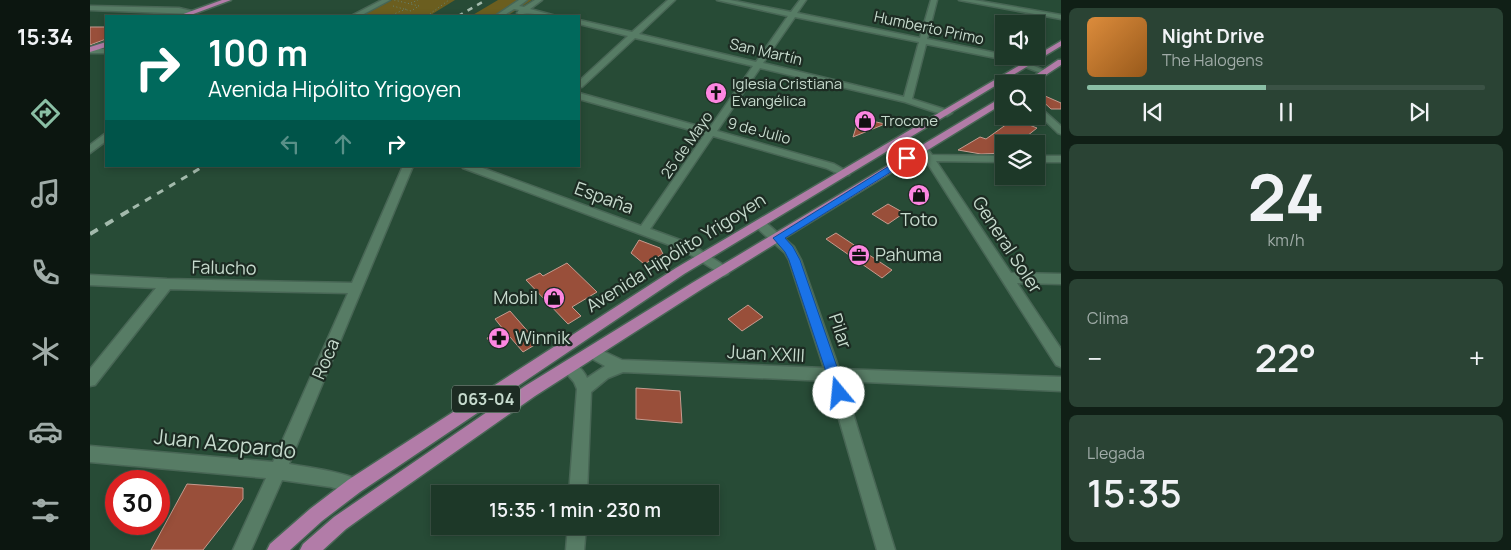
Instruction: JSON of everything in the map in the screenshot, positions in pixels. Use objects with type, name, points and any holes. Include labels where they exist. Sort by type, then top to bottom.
[{"type":"main road","points":[[185,15],[228,0]]},
{"type":"main road","name":"Avenida Hipólito Yrigoyen","points":[[1045,53],[1061,43]]},
{"type":"main road","points":[[90,50],[105,44]]},
{"type":"main road","points":[[1040,75],[1061,62]]},
{"type":"main road","name":"Avenida Hipólito Yrigoyen","points":[[1012,75],[1025,65]]},
{"type":"main road","name":"Avenida Hipólito Yrigoyen","points":[[276,550],[316,515],[354,486],[703,257],[946,113],[995,88]]},
{"type":"main road","name":"063-04","points":[[309,550],[340,523],[530,391],[907,158],[926,153],[995,105]]},
{"type":"street","points":[[501,15],[524,0]]},
{"type":"street","points":[[516,15],[539,0]]},
{"type":"street","points":[[580,84],[672,0]]},
{"type":"street","name":"Humberto Primo","points":[[720,0],[995,55]]},
{"type":"street","name":"25 de Mayo","points":[[643,231],[803,0]]},
{"type":"street","points":[[907,100],[934,0]]},
{"type":"street","points":[[962,0],[1061,17]]},
{"type":"street","points":[[357,15],[384,2]]},
{"type":"street","points":[[513,7],[547,15]]},
{"type":"street","points":[[90,8],[193,12]]},
{"type":"street","name":"San Martín","points":[[580,22],[907,100],[936,108],[946,113]]},
{"type":"street","points":[[90,50],[105,51]]},
{"type":"street","name":"Humberto Primo","points":[[1028,65],[1044,72]]},
{"type":"street","name":"9 de Julio","points":[[580,96],[830,166],[845,173]]},
{"type":"street","points":[[1045,116],[1061,131]]},
{"type":"street","points":[[90,136],[105,136]]},
{"type":"street","points":[[90,150],[105,137]]},
{"type":"street","points":[[926,153],[995,158]]},
{"type":"street","name":"General Soler","points":[[926,153],[1061,361]]},
{"type":"street","points":[[1045,159],[1061,159]]},
{"type":"street","name":"Roca","points":[[242,550],[278,471],[408,167]]},
{"type":"street","name":"España","points":[[473,167],[486,169],[688,248],[724,271]]},
{"type":"street","name":"Pilar","points":[[760,224],[790,250],[794,260],[834,376],[886,550]]},
{"type":"street","points":[[1006,278],[1061,279]]},
{"type":"street","name":"Falucho","points":[[90,280],[167,284],[356,288]]},
{"type":"street","points":[[90,380],[167,284]]},
{"type":"street","name":"Juan XXIII","points":[[592,352],[612,363],[622,366],[1061,384]]},
{"type":"street","points":[[584,389],[603,374],[622,366]]},
{"type":"street","points":[[568,367],[580,378],[584,389],[579,485]]},
{"type":"street","name":"Juan Azopardo","points":[[90,454],[278,471],[332,478],[354,486]]},
{"type":"street","points":[[575,550],[576,535]]},
{"type":"path","points":[[392,15],[408,10],[411,11],[419,6],[394,0]]},
{"type":"path","points":[[410,4],[418,0]]},
{"type":"path","points":[[427,15],[449,0]]},
{"type":"path","points":[[384,2],[408,10]]},
{"type":"path","points":[[394,6],[402,2]]},
{"type":"path","points":[[402,15],[408,10]]},
{"type":"shaded area","points":[[392,0],[455,0],[431,15],[362,15]]},
{"type":"shaded area","points":[[498,0],[532,0],[509,15],[473,15]]},
{"type":"building","points":[[90,27],[105,27],[105,39],[90,45]]},
{"type":"building","points":[[1045,96],[1061,103],[1061,109],[1051,109],[1045,103]]},
{"type":"building","name":"Trocone","points":[[859,118],[885,124],[853,137]]},
{"type":"building","points":[[1006,125],[1029,125],[1037,128],[1028,135],[995,135],[995,153],[981,154],[958,150],[980,137],[986,139]]},
{"type":"building","points":[[888,204],[904,213],[888,224],[872,214]]},
{"type":"building","name":"Pahuma","points":[[836,233],[892,270],[882,278],[826,239]]},
{"type":"building","points":[[639,240],[660,248],[663,254],[644,264],[631,253]]},
{"type":"building","points":[[567,263],[597,292],[572,307],[581,316],[568,324],[526,280],[540,273],[543,276]]},
{"type":"building","points":[[748,305],[763,317],[742,331],[728,319]]},
{"type":"building","points":[[510,311],[538,343],[523,352],[510,337],[493,347],[487,338],[503,329],[495,319]]},
{"type":"building","points":[[636,388],[680,391],[682,423],[636,419]]},
{"type":"building","points":[[187,484],[243,488],[243,499],[203,550],[151,550],[159,535],[170,535],[170,515]]},
{"type":"railway","points":[[460,15],[486,0]]},
{"type":"railway","points":[[133,208],[202,167]]},
{"type":"railway","points":[[90,234],[135,207]]},
{"type":"place","name":"Iglesia Cristiana Evangélica","points":[[716,93]]},
{"type":"place","name":"Trocone","points":[[865,121]]},
{"type":"place","name":"Toto","points":[[919,195]]},
{"type":"place","name":"Pahuma","points":[[859,255]]},
{"type":"place","name":"Mobil","points":[[554,298]]},
{"type":"place","name":"Winnik","points":[[499,338]]},
{"type":"route","points":[[839,393],[794,260],[790,250],[778,238],[907,158]]}]
